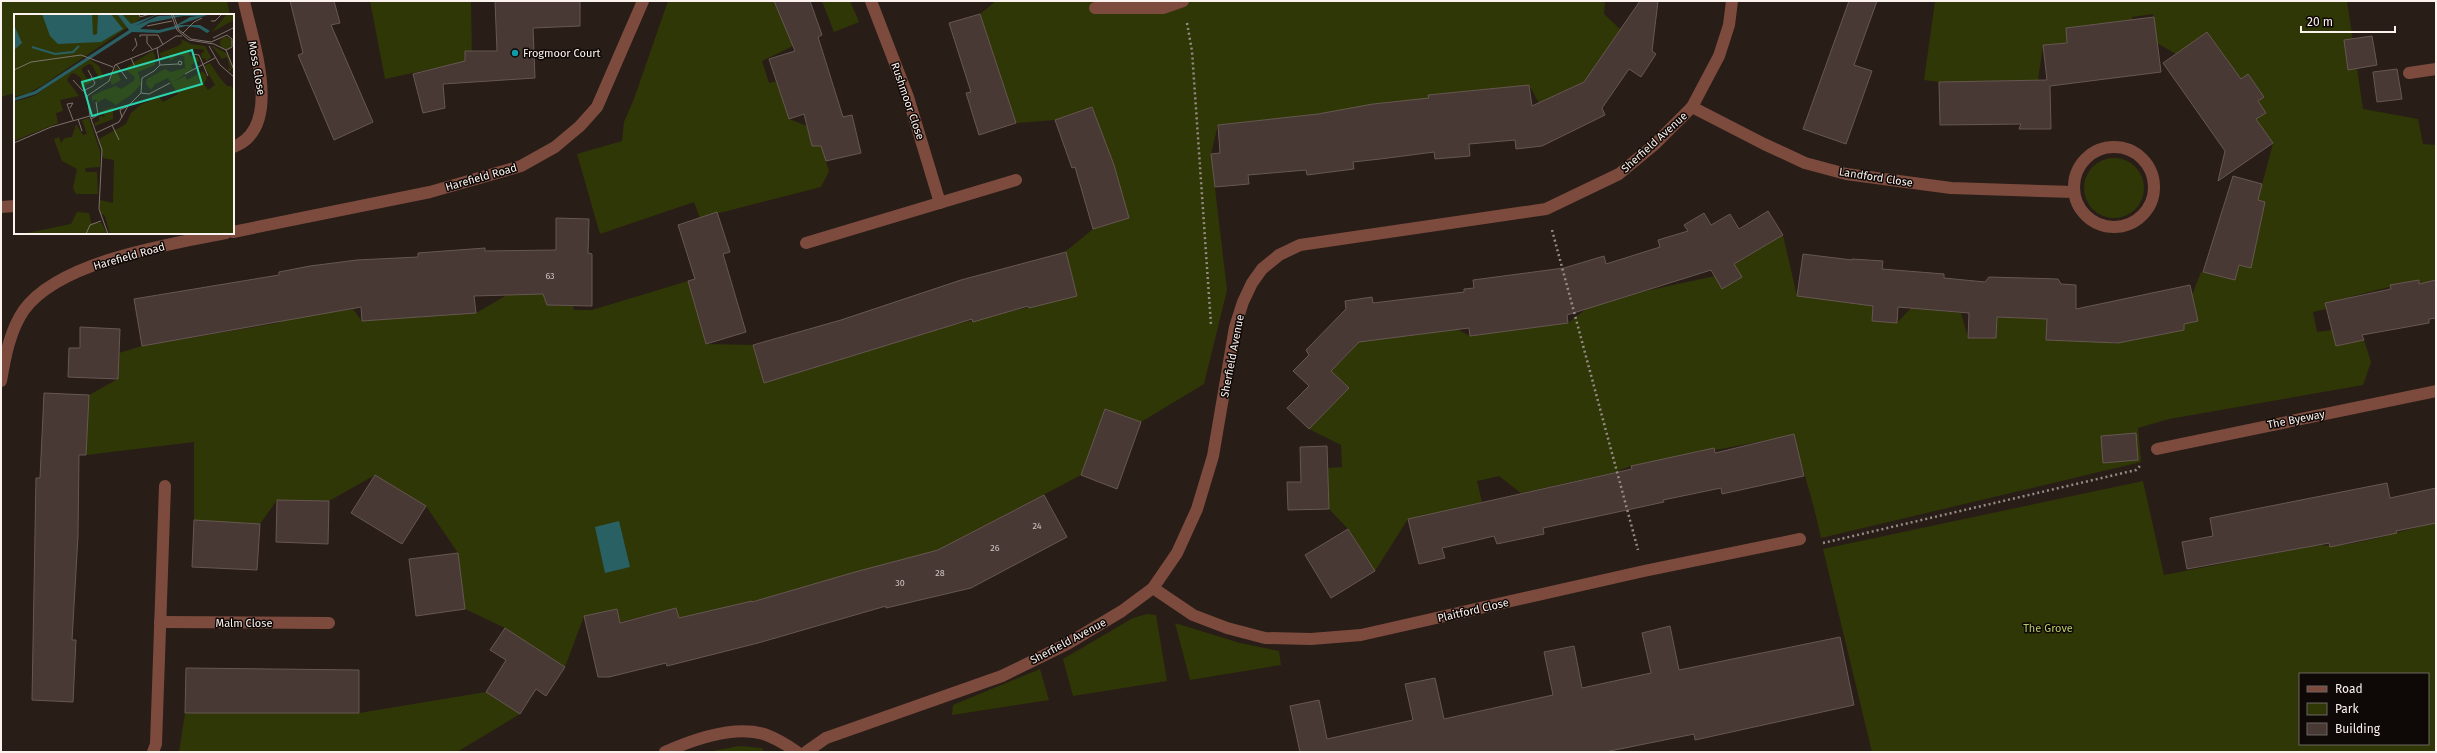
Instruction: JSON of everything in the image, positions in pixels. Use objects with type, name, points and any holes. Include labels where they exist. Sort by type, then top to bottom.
[{"type":"street","name":"Moss Close","points":[[234,146],[252,136],[261,117],[263,92],[244,1]]},
{"type":"street","name":"Harefield Road","points":[[234,232],[430,192],[522,166],[555,147],[580,126],[597,107],[643,1]]},
{"type":"street","name":"Rushmoor Close","points":[[871,1],[908,97],[940,203]]},
{"type":"street","name":"Sherfield Avenue","points":[[806,752],[826,738],[1002,676],[1068,644],[1122,611],[1153,588],[1177,553],[1197,509],[1214,456],[1236,327],[1252,283],[1262,269],[1279,255],[1300,245],[1546,209],[1619,174],[1654,145],[1692,107],[1719,56],[1729,25],[1732,1]]},
{"type":"street","points":[[1095,8],[1163,8],[1184,2]]},
{"type":"street","points":[[2409,73],[2436,69]]},
{"type":"street","name":"Landford Close","points":[[1692,107],[1798,160],[1846,174],[1951,188],[2074,192]]},
{"type":"street","points":[[2112,147],[2125,148],[2137,154],[2146,163],[2152,175],[2154,188],[2151,201],[2145,212],[2135,221],[2122,226],[2109,227],[2096,222],[2086,215],[2078,204],[2074,192],[2075,178],[2080,166],[2088,156],[2099,149],[2112,147]]},
{"type":"street","points":[[806,243],[1016,180]]},
{"type":"street","points":[[1,207],[14,206]]},
{"type":"street","name":"Harefield Road","points":[[1,381],[14,328],[25,309],[43,290],[108,260],[221,234]]},
{"type":"street","name":"The Byeway","points":[[2157,449],[2436,391]]},
{"type":"street","points":[[153,752],[156,744],[165,486]]},
{"type":"street","name":"Plaitford Close","points":[[1153,588],[1193,615],[1227,628],[1265,638],[1311,639],[1362,635],[1644,571],[1800,539]]},
{"type":"street","name":"Malm Close","points":[[160,622],[329,623]]},
{"type":"street","points":[[665,752],[701,739],[737,732],[763,734],[796,752]]},
{"type":"path","points":[[1184,2],[1192,52],[1211,330]]},
{"type":"path","points":[[1546,209],[1644,571]]},
{"type":"path","points":[[1800,539],[1822,543],[2136,470],[2157,449]]},
{"type":"green space","points":[[1,1],[227,1],[230,14],[14,14],[14,93],[1,97]]},
{"type":"green space","points":[[370,1],[471,1],[472,60],[385,79]]},
{"type":"green space","points":[[668,1],[774,1],[793,46],[762,61],[769,83],[776,81],[789,119],[807,126],[812,146],[821,146],[829,171],[821,187],[700,218],[694,202],[600,234],[577,154],[622,141],[624,122],[634,99]]},
{"type":"green space","points":[[822,1],[850,1],[859,22],[834,32]]},
{"type":"green space","points":[[996,1],[1605,1],[1604,14],[1620,29],[1587,81],[1539,103],[1529,85],[1429,95],[1425,105],[1396,101],[1319,114],[1218,125],[1211,154],[1227,290],[1204,384],[1141,422],[1105,409],[1081,475],[961,538],[956,545],[776,596],[679,618],[676,608],[620,622],[617,609],[584,616],[565,667],[505,628],[465,609],[458,553],[426,506],[375,475],[329,501],[277,500],[260,524],[194,520],[194,442],[86,455],[89,395],[118,379],[119,353],[142,346],[278,323],[287,319],[353,309],[362,321],[476,313],[507,295],[543,294],[547,305],[573,306],[574,310],[592,310],[688,281],[706,344],[753,345],[764,383],[949,326],[1076,296],[1065,252],[1093,229],[1129,218],[1092,107],[1055,120],[1016,123],[980,14]]},
{"type":"green space","points":[[1935,1],[2347,1],[2363,109],[2418,119],[2423,144],[2436,145],[2436,280],[2419,284],[2418,280],[2325,303],[2326,309],[2313,312],[2317,332],[2332,330],[2336,346],[2364,340],[2371,362],[2363,385],[2169,419],[2138,428],[2141,462],[1821,538],[1794,435],[1631,466],[1612,473],[1521,493],[1499,476],[1477,481],[1482,502],[1408,519],[1375,571],[1350,531],[1329,509],[1328,468],[1342,467],[1341,445],[1309,429],[1349,388],[1331,371],[1350,352],[1349,332],[1456,329],[1470,336],[1568,323],[1586,309],[1641,292],[1715,276],[1783,235],[1797,296],[1873,304],[1872,321],[1897,323],[1911,308],[1961,313],[1968,338],[1996,338],[1997,317],[2047,319],[2047,340],[2074,341],[2112,337],[2113,344],[2183,330],[2184,324],[2197,321],[2192,295],[2201,272],[2235,280],[2239,265],[2265,202],[2258,200],[2273,143],[2256,119],[2266,113],[2258,101],[2264,97],[2248,74],[2229,87],[2225,56],[2207,32],[2176,54],[2157,43],[2153,14],[2132,17],[2132,20],[2066,28],[2067,43],[2043,45],[2038,80],[1939,82],[1924,80]]},
{"type":"green space","points":[[2114,158],[2130,163],[2135,167],[2139,172],[2144,188],[2139,204],[2135,209],[2130,213],[2114,218],[2098,213],[2093,209],[2089,204],[2084,188],[2089,172],[2093,167],[2098,163]]},
{"type":"green space","name":"The Grove","points":[[2143,481],[2164,575],[2317,545],[2362,542],[2436,523],[2436,752],[1872,752],[1823,549]]},
{"type":"green space","points":[[1147,614],[1156,615],[1167,681],[1073,696],[1063,659],[1133,618]]},
{"type":"green space","points":[[1175,623],[1240,643],[1279,651],[1281,665],[1190,680]]},
{"type":"green space","points":[[1040,669],[1049,700],[952,715],[953,705]]},
{"type":"green space","points":[[486,692],[520,714],[457,752],[179,752],[185,713],[359,713]]},
{"type":"green space","points":[[739,746],[762,748],[764,752],[707,752]]},
{"type":"water","points":[[619,521],[630,567],[605,573],[595,527]]},
{"type":"building","points":[[290,1],[334,1],[340,23],[331,25],[373,122],[334,140],[298,55],[303,53]]},
{"type":"building","name":"Frogmoor Court","points":[[495,1],[580,1],[580,26],[533,28],[535,78],[443,84],[445,108],[423,113],[413,74],[465,61],[465,51],[497,51]]},
{"type":"building","points":[[774,1],[810,1],[822,35],[818,37],[843,117],[852,115],[861,153],[826,161],[821,146],[812,146],[804,114],[789,119],[769,59],[795,51]]},
{"type":"building","points":[[1640,1],[1658,1],[1652,51],[1656,54],[1641,77],[1629,69],[1602,108],[1605,115],[1542,146],[1516,149],[1515,140],[1469,144],[1470,156],[1435,159],[1434,152],[1353,162],[1354,169],[1307,175],[1306,170],[1248,175],[1249,184],[1215,187],[1211,154],[1220,153],[1218,125],[1318,114],[1373,104],[1429,98],[1428,95],[1529,85],[1532,106],[1584,82]]},
{"type":"building","points":[[1849,1],[1877,1],[1854,65],[1872,71],[1846,144],[1803,129]]},
{"type":"building","points":[[980,14],[1016,123],[979,135],[966,93],[971,92],[949,23]]},
{"type":"building","points":[[2154,17],[2161,72],[2050,86],[2051,129],[2019,129],[2021,124],[1940,125],[1939,82],[2047,80],[2043,45],[2067,43],[2066,28]]},
{"type":"building","points":[[2207,32],[2241,79],[2248,74],[2264,97],[2258,101],[2266,113],[2256,119],[2273,143],[2218,181],[2225,151],[2163,63]]},
{"type":"building","points":[[2372,36],[2377,65],[2348,70],[2344,40]]},
{"type":"building","points":[[2397,69],[2402,99],[2377,102],[2373,72]]},
{"type":"building","points":[[1092,107],[1114,165],[1129,218],[1093,229],[1075,167],[1072,168],[1055,120]]},
{"type":"building","points":[[2233,176],[2262,184],[2258,200],[2265,202],[2251,268],[2239,265],[2235,280],[2203,272]]},
{"type":"building","points":[[1768,211],[1783,235],[1734,264],[1742,277],[1722,289],[1711,270],[1567,315],[1568,323],[1470,336],[1469,328],[1359,342],[1331,371],[1349,388],[1309,429],[1287,408],[1309,386],[1293,371],[1309,355],[1306,350],[1346,309],[1345,301],[1372,297],[1373,303],[1464,292],[1464,289],[1474,288],[1473,280],[1564,268],[1604,256],[1606,264],[1660,247],[1658,240],[1688,231],[1684,225],[1704,213],[1711,225],[1730,214],[1739,229]]},
{"type":"building","points":[[717,212],[730,252],[723,254],[746,332],[706,344],[688,281],[695,279],[678,225]]},
{"type":"building","points":[[556,218],[589,219],[588,253],[592,254],[592,306],[547,305],[543,294],[474,296],[476,313],[362,321],[361,307],[142,346],[134,299],[279,275],[279,272],[310,266],[357,260],[418,257],[418,253],[485,248],[485,251],[556,250]]},
{"type":"building","points":[[1066,252],[1077,296],[1029,308],[1028,306],[973,322],[972,319],[764,383],[753,345],[841,320],[961,280]]},
{"type":"building","points":[[1803,254],[1852,260],[1883,261],[1882,269],[1944,274],[1944,278],[1985,282],[1989,277],[2058,279],[2061,284],[2076,285],[2076,309],[2190,285],[2198,321],[2184,324],[2184,330],[2118,343],[2046,340],[2047,319],[1997,317],[1996,338],[1968,338],[1969,313],[1898,307],[1897,323],[1872,321],[1873,306],[1797,296]]},
{"type":"building","points":[[2419,280],[2419,284],[2436,280],[2436,318],[2429,319],[2429,323],[2362,335],[2364,340],[2336,346],[2325,303],[2391,289],[2390,285]]},
{"type":"building","points":[[80,327],[120,329],[118,379],[68,377],[69,348],[80,348]]},
{"type":"building","points":[[44,393],[89,395],[86,455],[79,455],[78,536],[72,640],[76,640],[73,702],[32,700],[36,478],[40,478]]},
{"type":"building","points":[[1105,409],[1141,422],[1117,489],[1081,475]]},
{"type":"building","points":[[2136,433],[2138,460],[2103,463],[2101,436]]},
{"type":"building","points":[[1794,434],[1804,476],[1722,494],[1721,488],[1663,500],[1664,502],[1543,528],[1544,534],[1497,544],[1494,536],[1442,548],[1445,558],[1419,564],[1408,519],[1632,469],[1631,466],[1714,448],[1715,453]]},
{"type":"building","points":[[1327,446],[1329,509],[1288,510],[1287,482],[1301,482],[1300,447]]},
{"type":"building","points":[[375,475],[426,506],[402,544],[351,513]]},
{"type":"building","points":[[2387,483],[2390,498],[2436,488],[2436,523],[2330,547],[2329,543],[2187,569],[2182,542],[2213,536],[2210,518]]},
{"type":"building","points":[[1044,495],[1067,537],[971,588],[886,608],[886,606],[758,643],[667,666],[666,663],[609,677],[598,677],[584,616],[617,609],[620,623],[676,608],[679,618],[752,602],[938,550]]},
{"type":"building","points":[[277,500],[329,501],[328,544],[276,542]]},
{"type":"building","points":[[194,520],[260,524],[257,570],[192,567]]},
{"type":"building","points":[[1348,529],[1375,571],[1331,598],[1305,555]]},
{"type":"building","points":[[458,553],[465,609],[416,616],[409,559]]},
{"type":"building","points":[[1670,626],[1679,670],[1840,637],[1854,705],[1695,740],[1694,734],[1605,752],[1300,752],[1290,706],[1319,700],[1327,739],[1413,720],[1405,684],[1435,678],[1444,719],[1553,695],[1544,652],[1574,646],[1582,688],[1651,673],[1642,633]]},
{"type":"building","points":[[505,628],[565,667],[546,696],[536,689],[520,714],[486,692],[506,660],[490,650]]},
{"type":"building","points":[[186,668],[359,670],[359,713],[185,713]]},
{"type":"place","name":"Frogmoor Court","points":[[515,53]]}]
